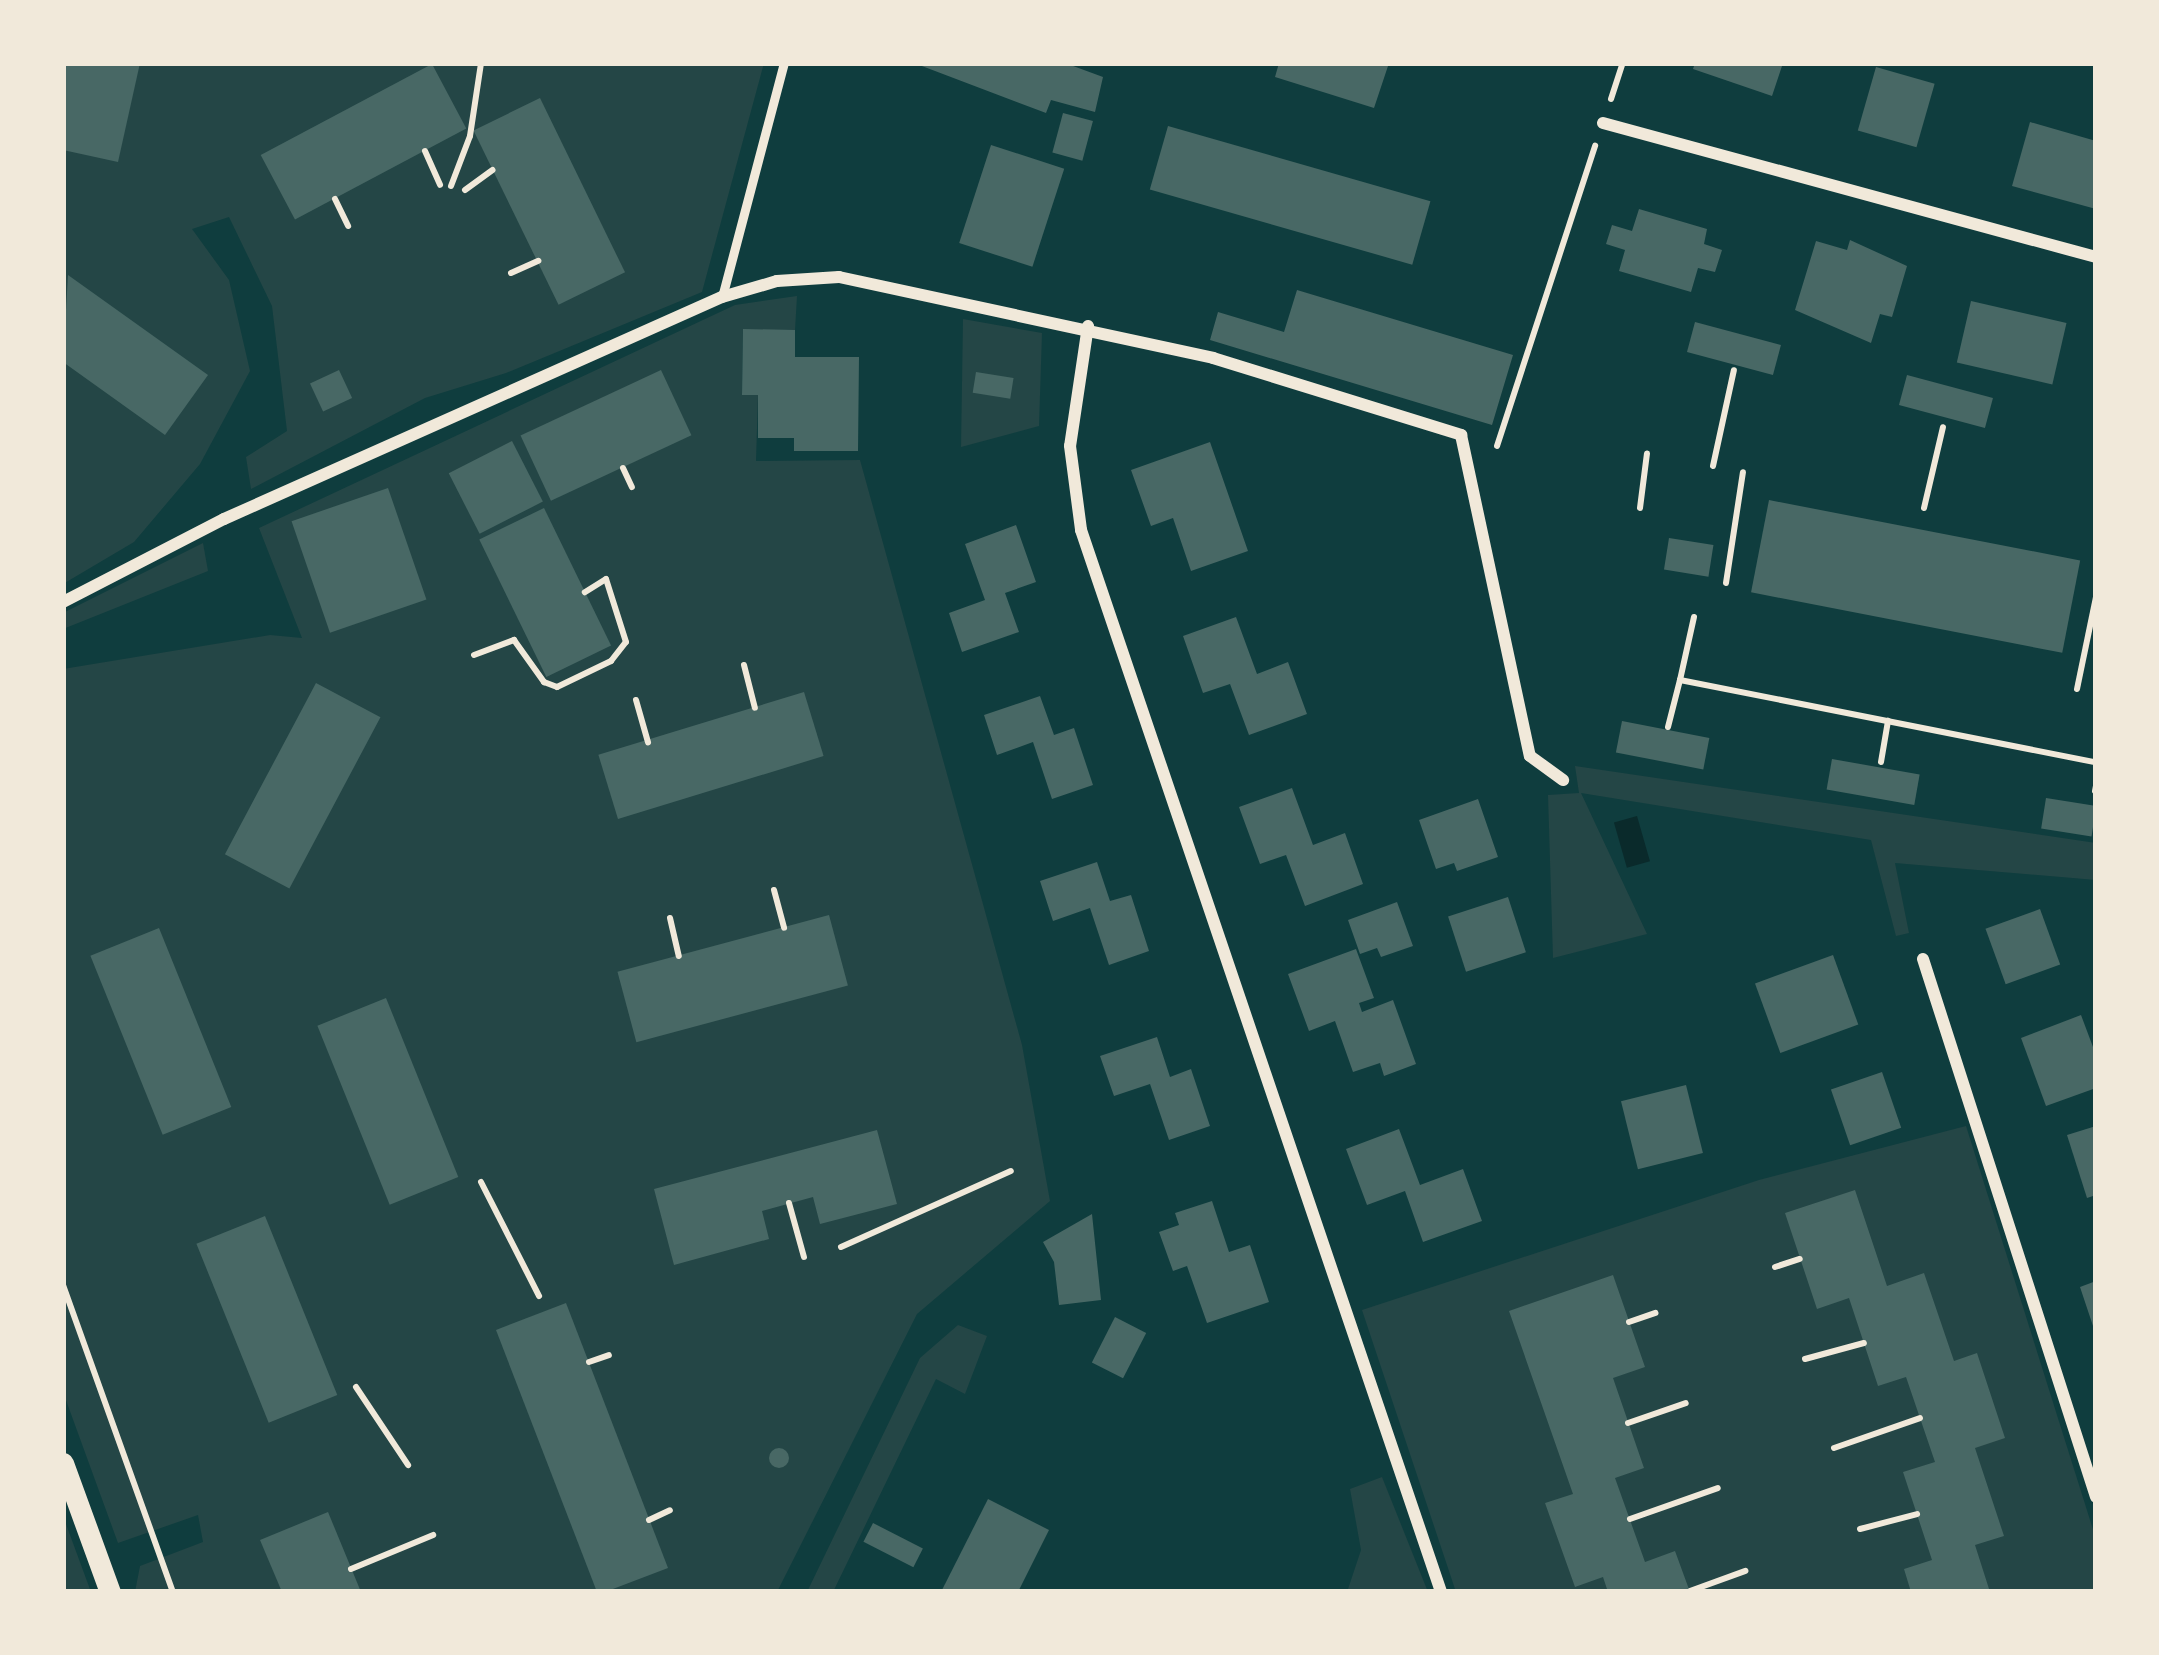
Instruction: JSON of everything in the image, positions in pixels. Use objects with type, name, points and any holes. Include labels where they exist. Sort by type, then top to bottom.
[{"type":"street","points":[[1603,123],[2096,257]]},
{"type":"street","points":[[63,602],[224,519],[722,297],[777,280],[839,277],[1088,326],[1462,435],[1530,756],[1563,780]]},
{"type":"street","points":[[1088,326],[1070,446],[1081,530],[1441,1592]]},
{"type":"street","points":[[1922,959],[2096,1497]]},
{"type":"street","points":[[63,1463],[110,1592]]},
{"type":"lane","points":[[722,297],[784,63]]},
{"type":"path","points":[[451,186],[470,136],[481,63]]},
{"type":"path","points":[[1498,446],[1623,63]]},
{"type":"path","points":[[425,151],[440,185]]},
{"type":"path","points":[[465,190],[493,170]]},
{"type":"path","points":[[335,199],[348,226]]},
{"type":"path","points":[[511,273],[538,262]]},
{"type":"path","points":[[1713,466],[1734,370]]},
{"type":"path","points":[[1924,508],[1943,427]]},
{"type":"path","points":[[1640,508],[1647,453]]},
{"type":"path","points":[[623,468],[632,487]]},
{"type":"path","points":[[1726,583],[1743,472]]},
{"type":"path","points":[[474,656],[514,640],[544,682],[557,687],[611,661],[626,642],[606,579],[585,592]]},
{"type":"path","points":[[2077,689],[2096,597]]},
{"type":"path","points":[[1668,727],[1694,617]]},
{"type":"path","points":[[744,665],[755,708]]},
{"type":"path","points":[[1680,680],[2096,762]]},
{"type":"path","points":[[636,700],[648,742]]},
{"type":"path","points":[[1881,762],[1888,721]]},
{"type":"path","points":[[774,890],[784,928]]},
{"type":"path","points":[[670,918],[679,956]]},
{"type":"path","points":[[842,1247],[1011,1172]]},
{"type":"path","points":[[481,1182],[538,1296]]},
{"type":"path","points":[[789,1203],[804,1258]]},
{"type":"path","points":[[1774,1267],[1800,1259]]},
{"type":"path","points":[[63,1285],[173,1592]]},
{"type":"path","points":[[1629,1322],[1655,1313]]},
{"type":"path","points":[[1805,1359],[1864,1343]]},
{"type":"path","points":[[589,1363],[609,1355]]},
{"type":"path","points":[[356,1388],[408,1465]]},
{"type":"path","points":[[1628,1423],[1686,1402]]},
{"type":"path","points":[[1834,1448],[1920,1418]]},
{"type":"path","points":[[1630,1519],[1718,1488]]},
{"type":"path","points":[[649,1520],[670,1510]]},
{"type":"path","points":[[1860,1529],[1917,1514]]},
{"type":"path","points":[[351,1569],[433,1535]]},
{"type":"path","points":[[1690,1591],[1745,1571]]},
{"type":"shaded area","points":[[63,63],[764,63],[702,292],[506,373],[425,398],[251,489],[246,457],[287,431],[272,306],[229,217],[192,229],[229,280],[250,371],[200,464],[134,542],[63,584]]},
{"type":"shaded area","points":[[797,296],[795,330],[743,330],[742,394],[758,395],[756,461],[860,460],[1022,1045],[1050,1201],[917,1314],[777,1592],[135,1592],[140,1566],[203,1542],[198,1515],[118,1543],[63,1392],[63,669],[270,635],[302,638],[259,528],[735,305]]},
{"type":"shaded area","points":[[963,319],[1042,333],[1039,426],[961,447]]},
{"type":"shaded area","points":[[203,543],[208,571],[63,629],[63,613]]},
{"type":"shaded area","points":[[1575,766],[2096,843],[2096,880],[1895,863],[1909,933],[1896,936],[1871,840],[1581,793],[1647,934],[1553,958],[1548,795],[1579,793]]},
{"type":"shaded area","points":[[1637,816],[1650,861],[1627,868],[1614,823]]},
{"type":"shaded area","points":[[1966,1126],[2096,1539],[2096,1592],[1456,1592],[1362,1310],[1759,1180]]},
{"type":"shaded area","points":[[958,1325],[987,1336],[965,1394],[936,1379],[833,1592],[807,1592],[920,1358]]},
{"type":"shaded area","points":[[1382,1477],[1428,1592],[1347,1592],[1361,1550],[1350,1489]]},
{"type":"shaded area","points":[[63,1516],[91,1592],[63,1592]]},
{"type":"building","points":[[63,63],[140,63],[118,162],[63,150]]},
{"type":"building","points":[[914,63],[1065,63],[1103,77],[1095,112],[1051,100],[1046,113]]},
{"type":"building","points":[[1279,63],[1389,63],[1374,108],[1275,77]]},
{"type":"building","points":[[1695,63],[1783,63],[1772,96],[1693,69]]},
{"type":"building","points":[[432,64],[466,128],[295,220],[261,155]]},
{"type":"building","points":[[1876,67],[1935,84],[1916,147],[1858,130]]},
{"type":"building","points":[[540,98],[625,272],[559,305],[473,130]]},
{"type":"building","points":[[1063,113],[1093,121],[1082,161],[1052,153]]},
{"type":"building","points":[[2030,122],[2096,141],[2096,209],[2012,186]]},
{"type":"building","points":[[1168,126],[1430,201],[1412,265],[1150,189]]},
{"type":"building","points":[[991,145],[1064,169],[1032,267],[959,243]]},
{"type":"building","points":[[1639,209],[1707,229],[1704,244],[1722,250],[1715,272],[1698,268],[1691,292],[1619,271],[1625,250],[1606,244],[1612,225],[1632,231]]},
{"type":"building","points":[[1850,240],[1907,266],[1892,317],[1880,314],[1871,343],[1795,310],[1816,241],[1847,250]]},
{"type":"building","points":[[68,275],[208,375],[165,435],[63,362]]},
{"type":"building","points":[[1297,290],[1513,355],[1492,425],[1210,340],[1218,312],[1284,332]]},
{"type":"building","points":[[1971,301],[2066,323],[2052,384],[1957,362]]},
{"type":"building","points":[[1695,322],[1781,345],[1773,375],[1687,352]]},
{"type":"building","points":[[743,329],[795,330],[795,357],[859,357],[858,451],[794,451],[794,438],[758,438],[758,395],[742,395]]},
{"type":"building","points":[[339,370],[352,398],[323,412],[310,384]]},
{"type":"building","points":[[661,370],[691,435],[551,501],[521,436]]},
{"type":"building","points":[[976,372],[1014,378],[1010,399],[973,393]]},
{"type":"building","points":[[1907,375],[1993,398],[1985,428],[1899,405]]},
{"type":"building","points":[[512,441],[543,502],[480,534],[449,473]]},
{"type":"building","points":[[1210,442],[1248,551],[1191,571],[1173,518],[1151,526],[1131,470]]},
{"type":"building","points":[[388,488],[426,600],[330,633],[292,521]]},
{"type":"building","points":[[1769,500],[2080,560],[2062,653],[1751,592]]},
{"type":"building","points":[[544,508],[611,646],[546,677],[479,540]]},
{"type":"building","points":[[1016,525],[1036,582],[1005,593],[1019,632],[962,652],[949,613],[985,600],[965,544]]},
{"type":"building","points":[[1669,538],[1713,545],[1708,577],[1664,570]]},
{"type":"building","points":[[1236,617],[1257,674],[1288,662],[1307,714],[1249,735],[1230,684],[1203,693],[1183,636]]},
{"type":"building","points":[[316,683],[380,717],[289,889],[225,854]]},
{"type":"building","points":[[804,692],[824,756],[618,819],[598,755]]},
{"type":"building","points":[[1040,696],[1054,735],[1074,728],[1093,785],[1052,799],[1033,742],[997,755],[984,715]]},
{"type":"building","points":[[1622,721],[1709,738],[1703,769],[1616,752]]},
{"type":"building","points":[[1832,759],[1920,774],[1914,805],[1827,790]]},
{"type":"building","points":[[1292,788],[1313,845],[1345,833],[1363,884],[1305,906],[1286,855],[1260,864],[1239,807]]},
{"type":"building","points":[[2046,798],[2096,806],[2092,837],[2041,829]]},
{"type":"building","points":[[1478,799],[1498,857],[1457,871],[1454,863],[1436,869],[1419,820]]},
{"type":"building","points":[[1097,862],[1110,901],[1131,895],[1149,951],[1109,965],[1090,908],[1053,921],[1040,881]]},
{"type":"building","points":[[1508,897],[1526,952],[1466,972],[1448,916]]},
{"type":"building","points":[[1397,902],[1413,946],[1381,957],[1377,948],[1360,954],[1348,920]]},
{"type":"building","points":[[2040,909],[2060,964],[2006,984],[1985,929]]},
{"type":"building","points":[[829,915],[848,986],[636,1042],[617,972]]},
{"type":"building","points":[[159,928],[231,1107],[163,1135],[90,956]]},
{"type":"building","points":[[1356,949],[1374,998],[1359,1003],[1362,1012],[1393,1000],[1416,1064],[1384,1076],[1380,1063],[1353,1072],[1335,1021],[1309,1031],[1288,974]]},
{"type":"building","points":[[1833,955],[1858,1025],[1780,1053],[1755,983]]},
{"type":"building","points":[[386,998],[458,1177],[390,1205],[317,1026]]},
{"type":"building","points":[[2081,1015],[2096,1055],[2096,1088],[2046,1106],[2021,1038]]},
{"type":"building","points":[[1157,1037],[1170,1077],[1191,1069],[1210,1126],[1169,1140],[1150,1084],[1114,1096],[1100,1056]]},
{"type":"building","points":[[1882,1072],[1901,1128],[1850,1145],[1831,1090]]},
{"type":"building","points":[[1686,1085],[1703,1153],[1638,1169],[1621,1101]]},
{"type":"building","points":[[2096,1126],[2096,1195],[2087,1198],[2067,1135]]},
{"type":"building","points":[[1399,1129],[1420,1185],[1463,1169],[1482,1221],[1423,1242],[1405,1191],[1367,1205],[1346,1149]]},
{"type":"building","points":[[877,1130],[897,1204],[820,1224],[813,1197],[762,1211],[769,1239],[674,1265],[654,1189]]},
{"type":"building","points":[[1855,1190],[1887,1286],[1924,1273],[1954,1361],[1977,1353],[2005,1438],[1975,1448],[2004,1536],[1975,1545],[1990,1592],[1911,1592],[1904,1569],[1932,1560],[1903,1472],[1935,1462],[1906,1377],[1878,1386],[1849,1298],[1817,1309],[1785,1213]]},
{"type":"building","points":[[1212,1201],[1229,1252],[1250,1245],[1269,1302],[1207,1323],[1187,1266],[1173,1271],[1159,1232],[1179,1225],[1175,1213]]},
{"type":"building","points":[[1092,1214],[1101,1300],[1059,1305],[1054,1262],[1043,1242]]},
{"type":"building","points":[[265,1216],[337,1395],[269,1423],[196,1244]]},
{"type":"building","points":[[1613,1275],[1645,1367],[1613,1378],[1644,1468],[1615,1478],[1645,1562],[1675,1551],[1690,1592],[1608,1592],[1603,1577],[1575,1587],[1545,1503],[1573,1494],[1509,1311]]},
{"type":"building","points":[[2096,1281],[2096,1332],[2095,1332],[2080,1287]]},
{"type":"building","points":[[566,1303],[668,1568],[605,1592],[597,1592],[496,1330]]},
{"type":"building","points":[[1115,1317],[1146,1333],[1123,1378],[1092,1362]]},
{"type":"building","points":[[779,1448],[789,1458],[779,1468],[769,1458]]},
{"type":"building","points":[[988,1499],[1049,1530],[1018,1592],[941,1592]]},
{"type":"building","points":[[328,1512],[361,1592],[282,1592],[260,1540]]},
{"type":"building","points":[[873,1523],[923,1548],[913,1567],[863,1542]]}]
